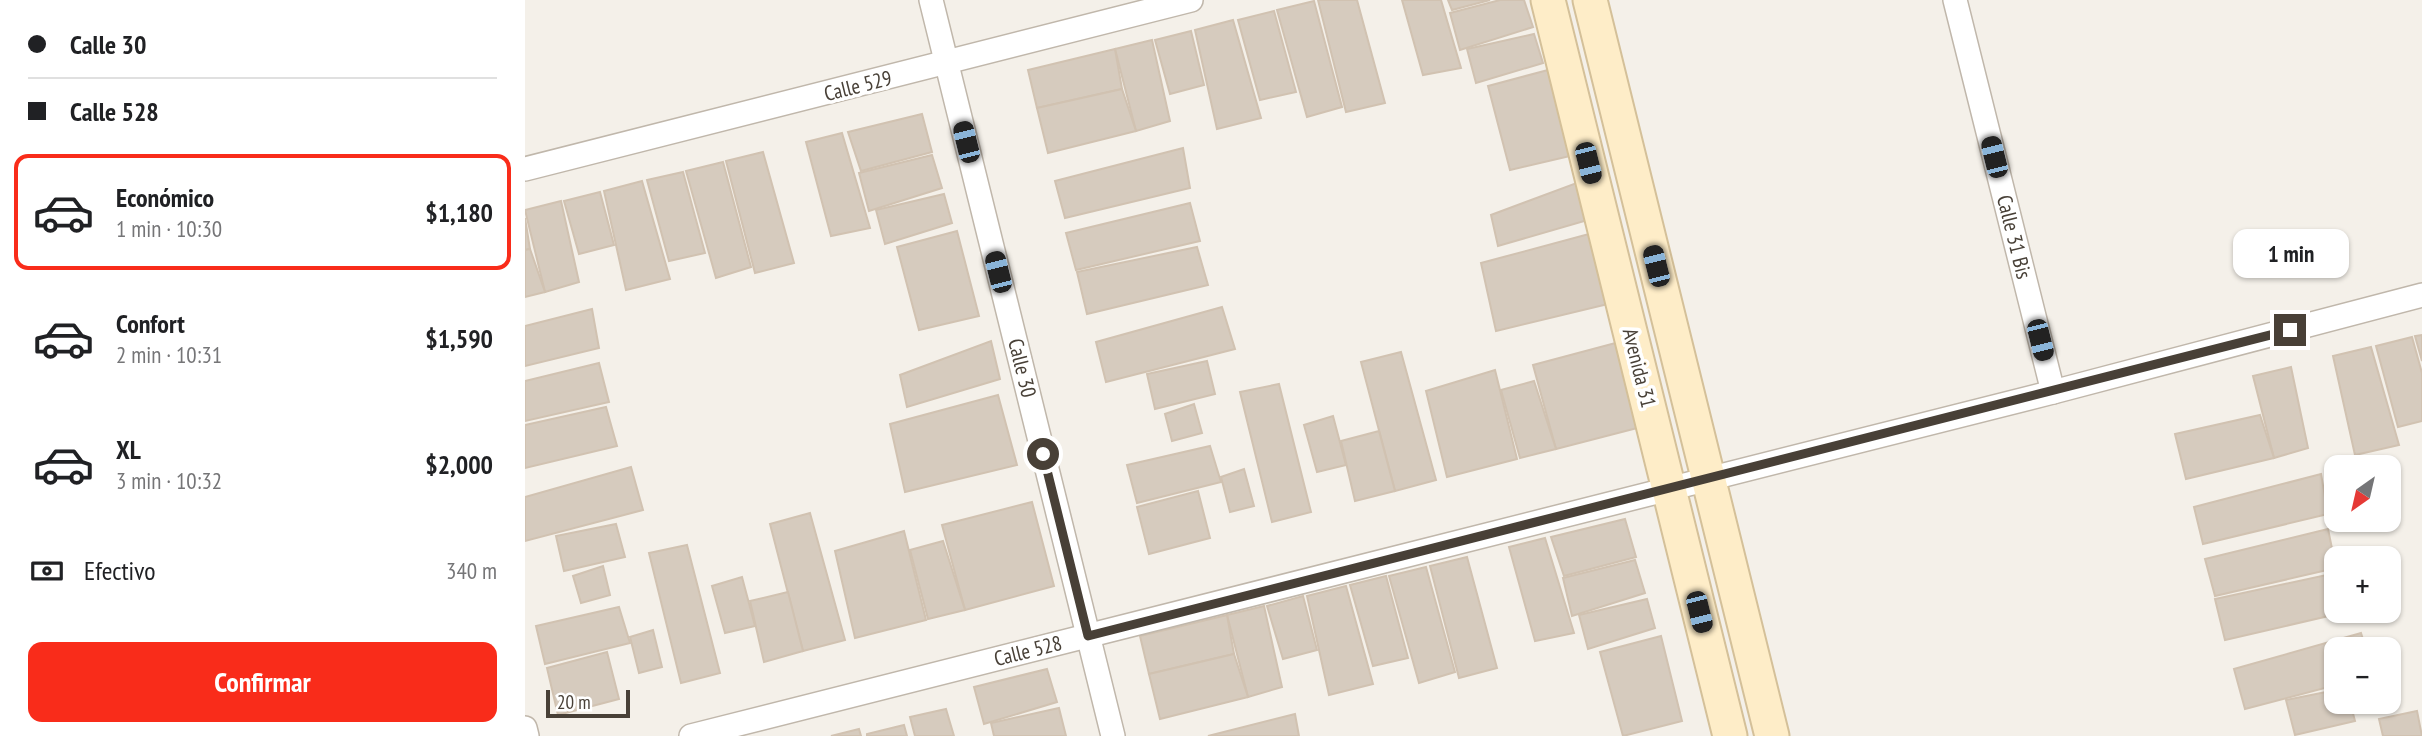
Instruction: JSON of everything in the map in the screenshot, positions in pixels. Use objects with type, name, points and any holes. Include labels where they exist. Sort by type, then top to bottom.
[{"type":"main road","name":"Avenida 31","points":[[1548,0],[1730,736]]},
{"type":"main road","name":"Avenida 31","points":[[1590,0],[1772,736]]},
{"type":"street","name":"Calle 30","points":[[931,0],[1113,736]]},
{"type":"street","name":"Calle 529","points":[[525,169],[1191,0]]},
{"type":"street","name":"Calle 31 Bis","points":[[1955,0],[2053,392]]},
{"type":"street","name":"Calle 528","points":[[691,736],[2053,392],[2422,295]]},
{"type":"street","points":[[525,728],[527,736]]},
{"type":"building","points":[[1318,0],[1357,0],[1385,103],[1346,112]]},
{"type":"building","points":[[1402,0],[1441,0],[1461,68],[1423,75]]},
{"type":"building","points":[[1448,0],[1490,0],[1452,10]]},
{"type":"building","points":[[1500,0],[1524,0],[1533,27],[1460,50],[1450,13]]},
{"type":"building","points":[[1314,1],[1342,107],[1307,117],[1277,10]]},
{"type":"building","points":[[1274,11],[1296,92],[1260,100],[1238,20]]},
{"type":"building","points":[[1233,20],[1261,118],[1217,129],[1195,30]]},
{"type":"building","points":[[1191,31],[1204,85],[1170,94],[1155,40]]},
{"type":"building","points":[[1534,34],[1543,63],[1476,83],[1467,49]]},
{"type":"building","points":[[1152,40],[1170,121],[1136,131],[1115,49]]},
{"type":"building","points":[[1115,49],[1122,89],[1037,108],[1028,70]]},
{"type":"building","points":[[1548,70],[1570,156],[1510,170],[1488,86]]},
{"type":"building","points":[[1122,89],[1136,131],[1048,153],[1037,108]]},
{"type":"building","points":[[922,114],[932,152],[861,171],[848,132]]},
{"type":"building","points":[[842,133],[870,228],[831,236],[806,142]]},
{"type":"building","points":[[1183,148],[1190,188],[1065,218],[1055,181]]},
{"type":"building","points":[[763,152],[794,263],[755,273],[726,161]]},
{"type":"building","points":[[932,155],[942,188],[869,211],[859,173]]},
{"type":"building","points":[[723,162],[751,267],[716,278],[686,171]]},
{"type":"building","points":[[683,172],[705,253],[669,261],[647,180]]},
{"type":"building","points":[[642,181],[670,279],[626,290],[604,191]]},
{"type":"building","points":[[1582,181],[1591,219],[1498,246],[1491,215]]},
{"type":"building","points":[[600,192],[614,245],[579,254],[564,201]]},
{"type":"building","points":[[944,194],[952,223],[885,244],[876,210]]},
{"type":"building","points":[[561,201],[579,282],[545,292],[525,210]]},
{"type":"building","points":[[1190,203],[1200,241],[1076,270],[1066,233]]},
{"type":"building","points":[[525,218],[530,249],[525,250]]},
{"type":"building","points":[[957,231],[979,316],[919,330],[897,247]]},
{"type":"building","points":[[1589,234],[1608,304],[1496,331],[1481,263]]},
{"type":"building","points":[[1197,247],[1208,285],[1087,314],[1077,272]]},
{"type":"building","points":[[530,249],[545,292],[525,297],[525,250]]},
{"type":"building","points":[[1222,307],[1235,349],[1106,382],[1096,342]]},
{"type":"building","points":[[592,309],[599,348],[525,366],[525,326]]},
{"type":"building","points":[[2422,335],[2422,361],[2415,336]]},
{"type":"building","points":[[2412,337],[2422,373],[2422,421],[2398,427],[2376,346]]},
{"type":"building","points":[[991,341],[1000,379],[907,407],[900,375]]},
{"type":"building","points":[[1623,341],[1645,426],[1556,449],[1533,365]]},
{"type":"building","points":[[2371,347],[2399,445],[2355,455],[2333,356]]},
{"type":"building","points":[[1401,352],[1436,480],[1395,491],[1361,362]]},
{"type":"building","points":[[1207,361],[1215,394],[1155,409],[1147,374]]},
{"type":"building","points":[[599,363],[609,402],[525,421],[525,381]]},
{"type":"building","points":[[2291,367],[2308,448],[2274,458],[2253,376]]},
{"type":"building","points":[[1495,370],[1517,459],[1447,477],[1426,391]]},
{"type":"building","points":[[1534,381],[1556,449],[1520,458],[1501,390]]},
{"type":"building","points":[[1279,384],[1311,512],[1272,522],[1240,392]]},
{"type":"building","points":[[998,395],[1017,465],[905,492],[890,424]]},
{"type":"building","points":[[1194,404],[1202,433],[1172,441],[1165,414]]},
{"type":"building","points":[[606,407],[617,446],[525,468],[525,425]]},
{"type":"building","points":[[2260,415],[2274,458],[2186,479],[2175,434]]},
{"type":"building","points":[[1333,416],[1346,465],[1317,472],[1304,425]]},
{"type":"building","points":[[1379,431],[1395,491],[1355,501],[1341,441]]},
{"type":"building","points":[[1210,446],[1221,482],[1137,503],[1127,465]]},
{"type":"building","points":[[631,467],[643,510],[525,541],[525,497]]},
{"type":"building","points":[[1244,469],[1254,506],[1230,512],[1221,477]]},
{"type":"building","points":[[2321,474],[2324,515],[2203,544],[2194,507]]},
{"type":"building","points":[[1198,491],[1210,538],[1149,554],[1137,507]]},
{"type":"building","points":[[1032,502],[1054,586],[965,610],[942,525]]},
{"type":"building","points":[[810,513],[845,640],[803,651],[770,524]]},
{"type":"building","points":[[1625,519],[1636,557],[1564,576],[1551,537]]},
{"type":"building","points":[[616,524],[625,557],[564,571],[556,536]]},
{"type":"building","points":[[2324,530],[2329,532],[2331,546],[2324,546],[2324,571],[2215,596],[2205,559]]},
{"type":"building","points":[[904,531],[926,620],[855,638],[835,551]]},
{"type":"building","points":[[1545,538],[1574,633],[1535,641],[1509,547]]},
{"type":"building","points":[[943,541],[965,610],[928,619],[910,550]]},
{"type":"building","points":[[687,545],[720,673],[681,683],[649,553]]},
{"type":"building","points":[[1467,557],[1497,668],[1459,678],[1430,566]]},
{"type":"building","points":[[1635,560],[1645,593],[1572,616],[1563,578]]},
{"type":"building","points":[[603,566],[610,595],[581,603],[573,576]]},
{"type":"building","points":[[1426,567],[1455,672],[1419,683],[1389,576]]},
{"type":"building","points":[[1386,576],[1408,658],[1373,666],[1350,585]]},
{"type":"building","points":[[2324,576],[2324,617],[2225,640],[2215,599]]},
{"type":"building","points":[[742,577],[755,626],[725,633],[712,586]]},
{"type":"building","points":[[1346,586],[1373,684],[1329,695],[1307,596]]},
{"type":"building","points":[[788,592],[803,651],[764,662],[750,601]]},
{"type":"building","points":[[1303,596],[1317,650],[1283,659],[1267,606]]},
{"type":"building","points":[[1647,599],[1655,628],[1588,649],[1579,615]]},
{"type":"building","points":[[1264,606],[1282,687],[1248,697],[1227,615]]},
{"type":"building","points":[[619,607],[630,643],[545,664],[536,626]]},
{"type":"building","points":[[1227,615],[1234,654],[1149,674],[1140,636]]},
{"type":"building","points":[[653,630],[662,667],[639,673],[630,637]]},
{"type":"building","points":[[2361,633],[2362,637],[2347,637]]},
{"type":"building","points":[[1661,636],[1682,721],[1623,736],[1600,652]]},
{"type":"building","points":[[2324,643],[2324,688],[2245,709],[2234,669]]},
{"type":"building","points":[[607,652],[619,699],[558,715],[547,668]]},
{"type":"building","points":[[1234,654],[1248,697],[1160,719],[1149,674]]},
{"type":"building","points":[[1047,669],[1057,702],[984,724],[974,687]]},
{"type":"building","points":[[2324,692],[2324,714],[2353,714],[2355,721],[2295,735],[2286,700]]},
{"type":"building","points":[[1059,708],[1066,736],[994,736],[991,723]]},
{"type":"building","points":[[946,709],[954,736],[915,736],[910,717]]},
{"type":"building","points":[[2417,711],[2422,736],[2383,736],[2379,719]]},
{"type":"building","points":[[1295,714],[1299,736],[1208,736]]},
{"type":"building","points":[[904,725],[907,736],[867,736],[867,734]]},
{"type":"building","points":[[859,729],[861,736],[831,736]]},
{"type":"route","points":[[1043,454],[1088,636],[2290,330]]}]
